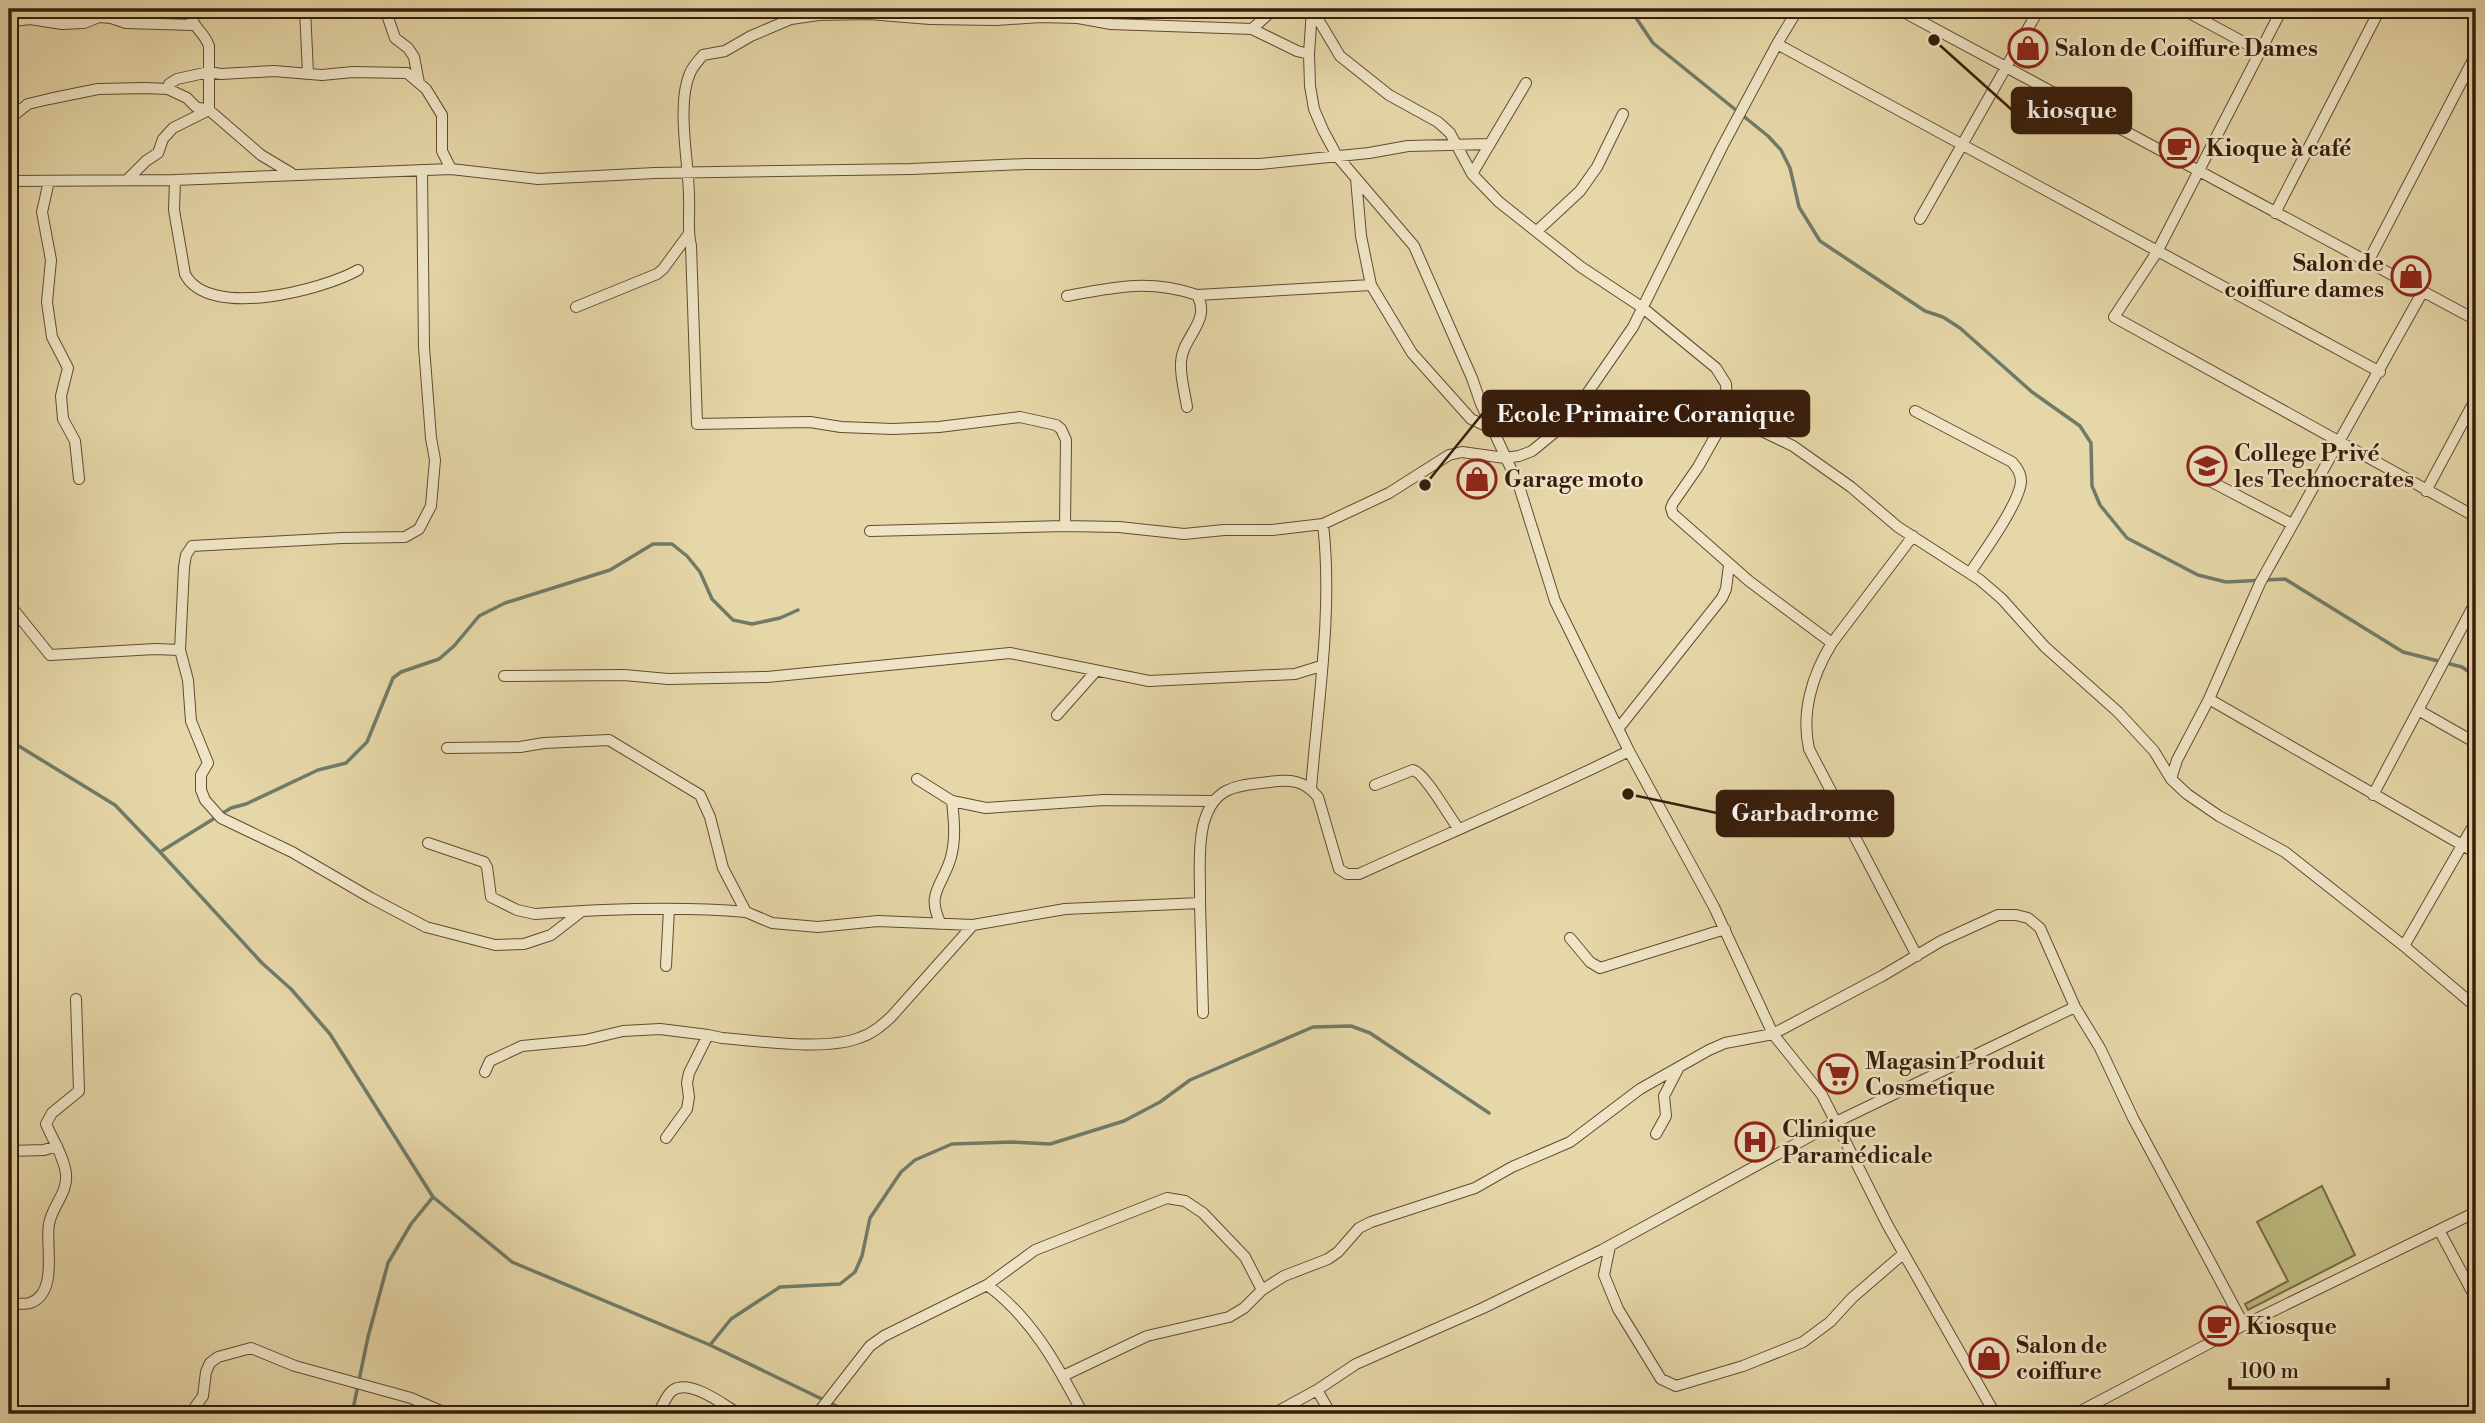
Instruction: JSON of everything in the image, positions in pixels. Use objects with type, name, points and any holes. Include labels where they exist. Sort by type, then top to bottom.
[{"type":"street","points":[[191,9],[193,25],[208,41],[209,110]]},
{"type":"street","points":[[305,9],[307,73]]},
{"type":"street","points":[[385,9],[395,38],[408,48],[414,57],[419,83]]},
{"type":"street","points":[[1252,29],[1274,9]]},
{"type":"street","points":[[1312,9],[1308,54],[1314,109],[1337,156],[1413,246],[1519,486],[1555,601],[1618,729],[1725,929],[1773,1034],[1799,1063],[1822,1095],[1903,1254],[1994,1414]]},
{"type":"street","points":[[1312,9],[1340,56],[1389,95],[1438,122],[1450,133],[1472,174],[1499,202],[1581,267],[1643,308],[1723,376],[1730,410],[1743,422],[1793,446],[1851,487],[1891,521],[1970,573],[2002,598],[2045,647],[2118,712],[2154,751],[2171,779],[2187,794],[2219,816],[2285,852],[2476,1007]]},
{"type":"street","points":[[870,531],[1065,526],[1119,527],[1184,534],[1224,530],[1272,530],[1323,524],[1397,488],[1449,455],[1462,452],[1505,458],[1532,451],[1554,433],[1600,377],[1643,308],[1722,147],[1798,9]]},
{"type":"street","points":[[1898,9],[2476,320]]},
{"type":"street","points":[[1920,219],[2039,9]]},
{"type":"street","points":[[2182,9],[2260,51]]},
{"type":"street","points":[[2282,9],[2157,252],[2114,317],[2476,517]]},
{"type":"street","points":[[2275,213],[2379,9]]},
{"type":"street","points":[[1065,526],[1066,440],[1061,429],[1051,422],[1020,417],[939,427],[893,429],[841,427],[810,422],[697,424],[691,246],[688,235],[690,199],[686,173],[684,110],[686,84],[693,67],[703,55],[725,51],[751,36],[791,19],[843,15],[996,20],[1078,18],[1111,24],[1252,29],[1308,54]]},
{"type":"street","points":[[9,24],[30,19],[62,24],[84,23],[99,17],[126,23],[193,25]]},
{"type":"street","points":[[1777,44],[2379,372]]},
{"type":"street","points":[[2368,262],[2476,54]]},
{"type":"street","points":[[168,89],[169,84],[177,79],[209,72],[407,73],[432,98],[442,116],[442,151],[451,169]]},
{"type":"street","points":[[1472,174],[1525,83]]},
{"type":"street","points":[[9,127],[14,115],[28,104],[97,89],[168,89],[187,98],[196,107],[209,110],[261,155],[282,170],[298,176]]},
{"type":"street","points":[[128,179],[146,160],[158,153],[163,139],[173,128],[209,110]]},
{"type":"street","points":[[1537,231],[1580,191],[1597,167],[1623,114]]},
{"type":"street","points":[[9,181],[175,180],[451,169],[538,180],[1046,163],[1260,164],[1408,146],[1490,144]]},
{"type":"street","points":[[422,170],[424,347],[435,460],[431,506],[419,529],[405,537],[192,546],[186,555],[184,567],[180,650],[188,680],[191,721],[208,762],[201,775],[201,790],[205,800],[221,818],[292,852],[426,927],[495,945],[524,944],[551,935],[582,911]]},
{"type":"street","points":[[1356,177],[1362,236],[1371,285],[1412,353],[1471,419],[1493,429]]},
{"type":"street","points":[[175,180],[174,210],[186,274],[189,281],[201,291],[214,296],[253,298],[326,285],[358,270]]},
{"type":"street","points":[[49,181],[42,212],[51,260],[47,302],[52,337],[68,368],[61,396],[63,419],[75,441],[79,479]]},
{"type":"street","points":[[576,307],[657,274],[688,235]]},
{"type":"street","points":[[1067,296],[1139,284],[1178,289],[1196,295],[1371,285]]},
{"type":"street","points":[[2171,779],[2177,760],[2209,699],[2260,583],[2423,291]]},
{"type":"street","points":[[1187,407],[1181,363],[1182,354],[1202,314],[1202,304],[1196,295]]},
{"type":"street","points":[[2426,491],[2476,398]]},
{"type":"street","points":[[1730,410],[1671,508],[1673,514],[1729,565],[1832,643]]},
{"type":"street","points":[[1915,411],[2012,462],[2020,472],[2021,483],[2014,501],[1970,573]]},
{"type":"street","points":[[2210,481],[2292,524]]},
{"type":"street","points":[[1311,789],[1327,561],[1323,524]]},
{"type":"street","points":[[1913,536],[1832,643],[1817,672],[1805,717],[1809,750],[1917,957]]},
{"type":"street","points":[[1618,729],[1722,598],[1729,565]]},
{"type":"street","points":[[2373,795],[2476,601]]},
{"type":"street","points":[[9,604],[50,655],[180,650]]},
{"type":"street","points":[[504,676],[624,675],[668,679],[767,677],[1010,653],[1150,681],[1295,674],[1321,666]]},
{"type":"street","points":[[1057,715],[1096,671]]},
{"type":"street","points":[[2209,699],[2476,853]]},
{"type":"street","points":[[2418,710],[2476,743]]},
{"type":"street","points":[[447,748],[520,747],[544,743],[609,740],[700,795],[710,817],[723,868],[746,912]]},
{"type":"street","points":[[1203,1013],[1200,903],[1202,824],[1214,801],[1225,792],[1240,786],[1287,779],[1311,789],[1318,797],[1339,869],[1347,874],[1359,874],[1549,790],[1629,751]]},
{"type":"street","points":[[1375,785],[1413,770],[1418,771],[1425,776],[1438,802],[1458,828]]},
{"type":"street","points":[[918,779],[952,801],[986,807],[1104,800],[1214,801]]},
{"type":"street","points":[[942,924],[934,910],[933,902],[951,855],[955,835],[952,801]]},
{"type":"street","points":[[2404,946],[2476,821]]},
{"type":"street","points":[[428,843],[484,862],[488,867],[491,897],[517,910],[535,914],[707,908],[746,912],[772,923],[799,926],[818,927],[878,921],[973,925],[1065,909],[1200,903]]},
{"type":"street","points":[[666,966],[669,909]]},
{"type":"street","points":[[1063,1376],[1147,1336],[1228,1317],[1244,1308],[1262,1290],[1284,1276],[1328,1259],[1338,1252],[1359,1228],[1461,1194],[1512,1167],[1559,1148],[1640,1089],[1725,1043],[1773,1034],[1917,957],[1941,941],[1998,915],[2028,918],[2040,928],[2076,1007],[2100,1048],[2133,1118],[2244,1325]]},
{"type":"street","points":[[485,1072],[490,1061],[522,1046],[585,1040],[636,1030],[660,1029],[722,1038],[817,1044],[858,1039],[878,1029],[891,1017],[973,925]]},
{"type":"street","points":[[1570,938],[1590,962],[1600,968],[1725,929]]},
{"type":"street","points":[[9,1303],[30,1304],[38,1298],[49,1275],[49,1222],[64,1191],[66,1174],[46,1124],[52,1112],[75,1095],[80,1086],[76,999]]},
{"type":"street","points":[[1273,1414],[1317,1390],[1356,1364],[1483,1308],[1609,1246],[1836,1122],[2076,1007]]},
{"type":"street","points":[[666,1138],[687,1109],[689,1073],[708,1035]]},
{"type":"street","points":[[1656,1134],[1666,1116],[1664,1096],[1678,1069]]},
{"type":"street","points":[[9,1151],[44,1150],[57,1146]]},
{"type":"street","points":[[817,1414],[870,1346],[901,1326],[988,1285],[1035,1250],[1167,1198],[1185,1201],[1203,1213],[1245,1257],[1262,1290]]},
{"type":"street","points":[[2075,1414],[2244,1325],[2476,1212]]},
{"type":"street","points":[[2439,1230],[2476,1300]]},
{"type":"street","points":[[1609,1246],[1604,1275],[1618,1309],[1661,1379],[1676,1386],[1743,1366],[1803,1342],[1830,1322],[1852,1298],[1903,1254]]},
{"type":"street","points":[[988,1285],[1043,1343],[1083,1414]]},
{"type":"street","points":[[190,1414],[203,1396],[206,1372],[211,1363],[218,1357],[251,1348],[295,1366],[411,1398],[448,1414]]},
{"type":"street","points":[[658,1414],[668,1394],[675,1388],[686,1388],[706,1393],[739,1414]]},
{"type":"street","points":[[1317,1390],[1331,1414]]},
{"type":"shaded area","points":[[2322,1186],[2355,1255],[2248,1310],[2245,1304],[2288,1281],[2257,1222]]},
{"type":"waterway","points":[[1630,9],[1653,43],[1768,136],[1781,150],[1790,168],[1799,207],[1820,241],[1925,311],[1943,317],[1960,328],[2032,392],[2080,426],[2091,443],[2092,486],[2100,505],[2127,538],[2198,575],[2226,582],[2285,579],[2403,652],[2462,667],[2476,677]]},
{"type":"waterway","points":[[160,852],[231,808],[246,804],[318,770],[346,763],[367,742],[393,678],[401,672],[439,659],[454,646],[479,616],[505,603],[610,570],[653,544],[672,544],[687,556],[700,572],[712,599],[733,620],[752,624],[780,618],[798,610]]},
{"type":"waterway","points":[[9,740],[115,805],[262,963],[291,989],[330,1034],[433,1197],[512,1262],[710,1345],[853,1414]]},
{"type":"waterway","points":[[710,1345],[731,1319],[780,1287],[840,1284],[855,1272],[862,1256],[870,1218],[901,1172],[915,1160],[952,1144],[1050,1144],[1124,1121],[1160,1102],[1190,1080],[1313,1027],[1351,1026],[1370,1033],[1489,1113]]},
{"type":"waterway","points":[[352,1414],[368,1337],[388,1263],[411,1224],[433,1197]]},
{"type":"place","name":"kiosque","points":[[1934,40]]},
{"type":"place","name":"Salon de Coiffure Dames","points":[[2028,48]]},
{"type":"place","name":"Kioque à café","points":[[2179,148]]},
{"type":"place","name":"Salon de coiffure dames","points":[[2411,276]]},
{"type":"place","name":"College Privé les Technocrates","points":[[2207,466]]},
{"type":"place","name":"Garage moto","points":[[1477,479]]},
{"type":"place","name":"Ecole Primaire Coranique","points":[[1425,485]]},
{"type":"place","name":"Garbadrome","points":[[1628,794]]},
{"type":"place","name":"Magasin Produit Cosmetique","points":[[1838,1074]]},
{"type":"place","name":"Clinique Paramédicale","points":[[1755,1142]]},
{"type":"place","name":"Kiosque","points":[[2219,1326]]},
{"type":"place","name":"Salon de coiffure","points":[[1989,1358]]}]
